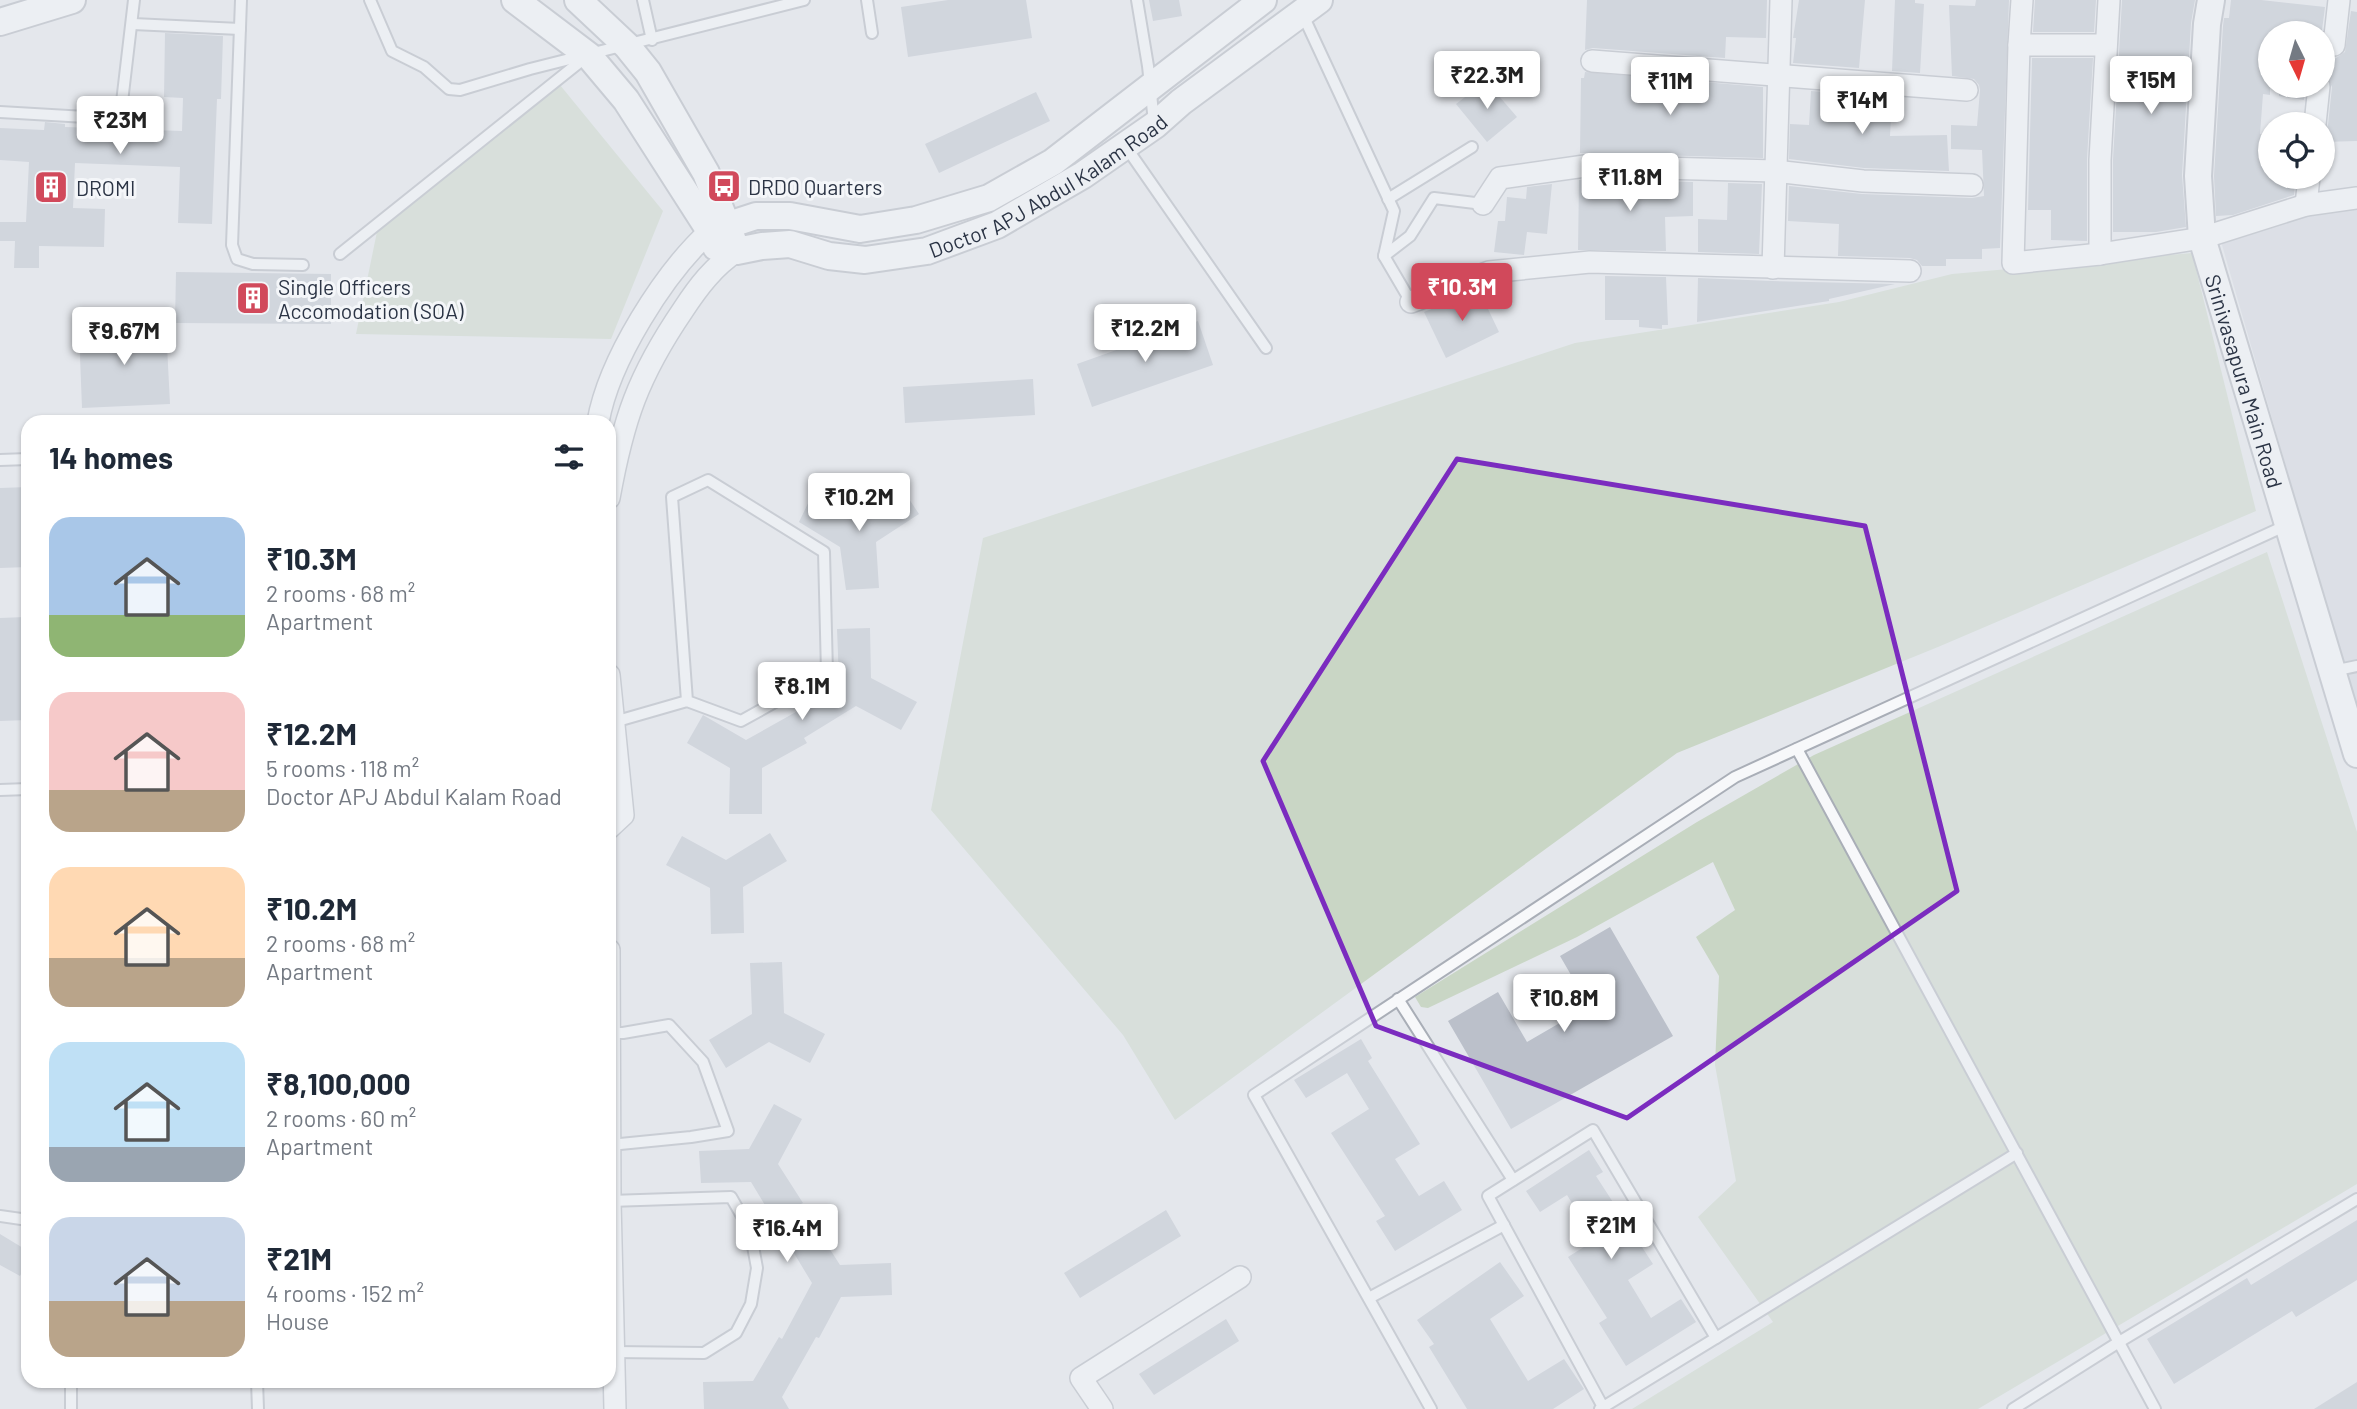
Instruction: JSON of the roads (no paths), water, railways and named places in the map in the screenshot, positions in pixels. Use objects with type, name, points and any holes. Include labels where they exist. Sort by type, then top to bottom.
[{"type":"street","points":[[0,24],[72,0]]},
{"type":"street","points":[[515,0],[589,56],[626,100],[718,228]]},
{"type":"street","points":[[578,0],[639,43],[648,72],[706,173],[718,228],[729,256],[698,288],[645,371],[621,433],[616,460]]},
{"type":"street","points":[[600,415],[617,364],[653,300],[690,249],[718,228],[756,216],[790,216],[860,229],[916,220],[989,198],[1053,162],[1263,0]]},
{"type":"street","points":[[1773,268],[1781,0]]},
{"type":"street","points":[[2022,0],[2013,263],[2099,254],[2202,238],[2306,205],[2357,198]]},
{"type":"street","points":[[2099,254],[2100,160],[2109,0]]},
{"type":"street","name":"Srinivasapura Main Road","points":[[2211,0],[2207,24],[2198,176],[2202,238],[2287,525],[2345,668],[2357,754]]},
{"type":"street","points":[[2335,36],[2339,0]]},
{"type":"street","name":"Doctor APJ Abdul Kalam Road","points":[[729,256],[761,246],[790,244],[829,256],[865,260],[928,251],[996,225],[1083,175],[1155,125],[1181,102],[1311,6]]},
{"type":"street","points":[[2019,45],[2105,45]]},
{"type":"street","points":[[1592,61],[1968,90]]},
{"type":"street","points":[[1483,204],[1500,178],[1585,166],[1775,171],[1863,181],[1972,185]]},
{"type":"street","points":[[2306,205],[2308,189]]},
{"type":"street","points":[[1411,302],[1489,272],[1590,262],[1910,271]]},
{"type":"street","points":[[616,761],[623,815],[616,822]]},
{"type":"street","points":[[1102,1409],[1081,1378],[1240,1277]]},
{"type":"street","points":[[614,1388],[615,1409]]},
{"type":"lane","points":[[0,112],[120,119],[134,0]]},
{"type":"lane","points":[[241,0],[232,245],[237,259],[253,264],[303,265]]},
{"type":"lane","points":[[370,0],[392,51],[424,67],[449,89],[460,90],[530,69],[804,0]]},
{"type":"lane","points":[[639,43],[643,0]]},
{"type":"lane","points":[[867,0],[872,33]]},
{"type":"lane","points":[[1137,0],[1155,125]]},
{"type":"lane","points":[[1311,6],[1394,211],[1384,256],[1411,302]]},
{"type":"lane","points":[[133,24],[240,29]]},
{"type":"lane","points":[[340,254],[589,56]]},
{"type":"lane","points":[[1125,145],[1266,348]]},
{"type":"lane","points":[[1388,199],[1472,147]]},
{"type":"lane","points":[[1384,256],[1410,236],[1434,198],[1483,204]]},
{"type":"lane","points":[[0,460],[21,459]]},
{"type":"lane","points":[[616,722],[687,701],[741,721],[827,673],[824,552],[708,480],[672,497],[687,701]]},
{"type":"lane","points":[[1431,1409],[1254,1095],[1735,777],[2287,525]]},
{"type":"lane","points":[[1797,749],[2155,1409]]},
{"type":"lane","points":[[0,790],[21,789]]},
{"type":"lane","points":[[1398,999],[1514,1180]]},
{"type":"lane","points":[[616,1033],[669,1025],[703,1062],[728,1130],[691,1137],[616,1144]]},
{"type":"lane","points":[[1716,1338],[1592,1130],[1488,1196],[1602,1408],[1716,1338],[2017,1153]]},
{"type":"lane","points":[[616,1201],[731,1197],[750,1230],[757,1268],[751,1304],[736,1334],[704,1353],[616,1364]]},
{"type":"lane","points":[[2013,1409],[2357,1199]]},
{"type":"lane","points":[[0,1216],[21,1219]]},
{"type":"lane","points":[[1369,1298],[1504,1225]]},
{"type":"lane","points":[[71,1388],[71,1409]]},
{"type":"lane","points":[[257,1388],[258,1409]]},
{"type":"place","name":"DRDO Quarters","points":[[724,186]]},
{"type":"place","name":"DROMI","points":[[51,187]]},
{"type":"place","name":"Single Officers Accomodation (SOA)","points":[[253,298]]}]
